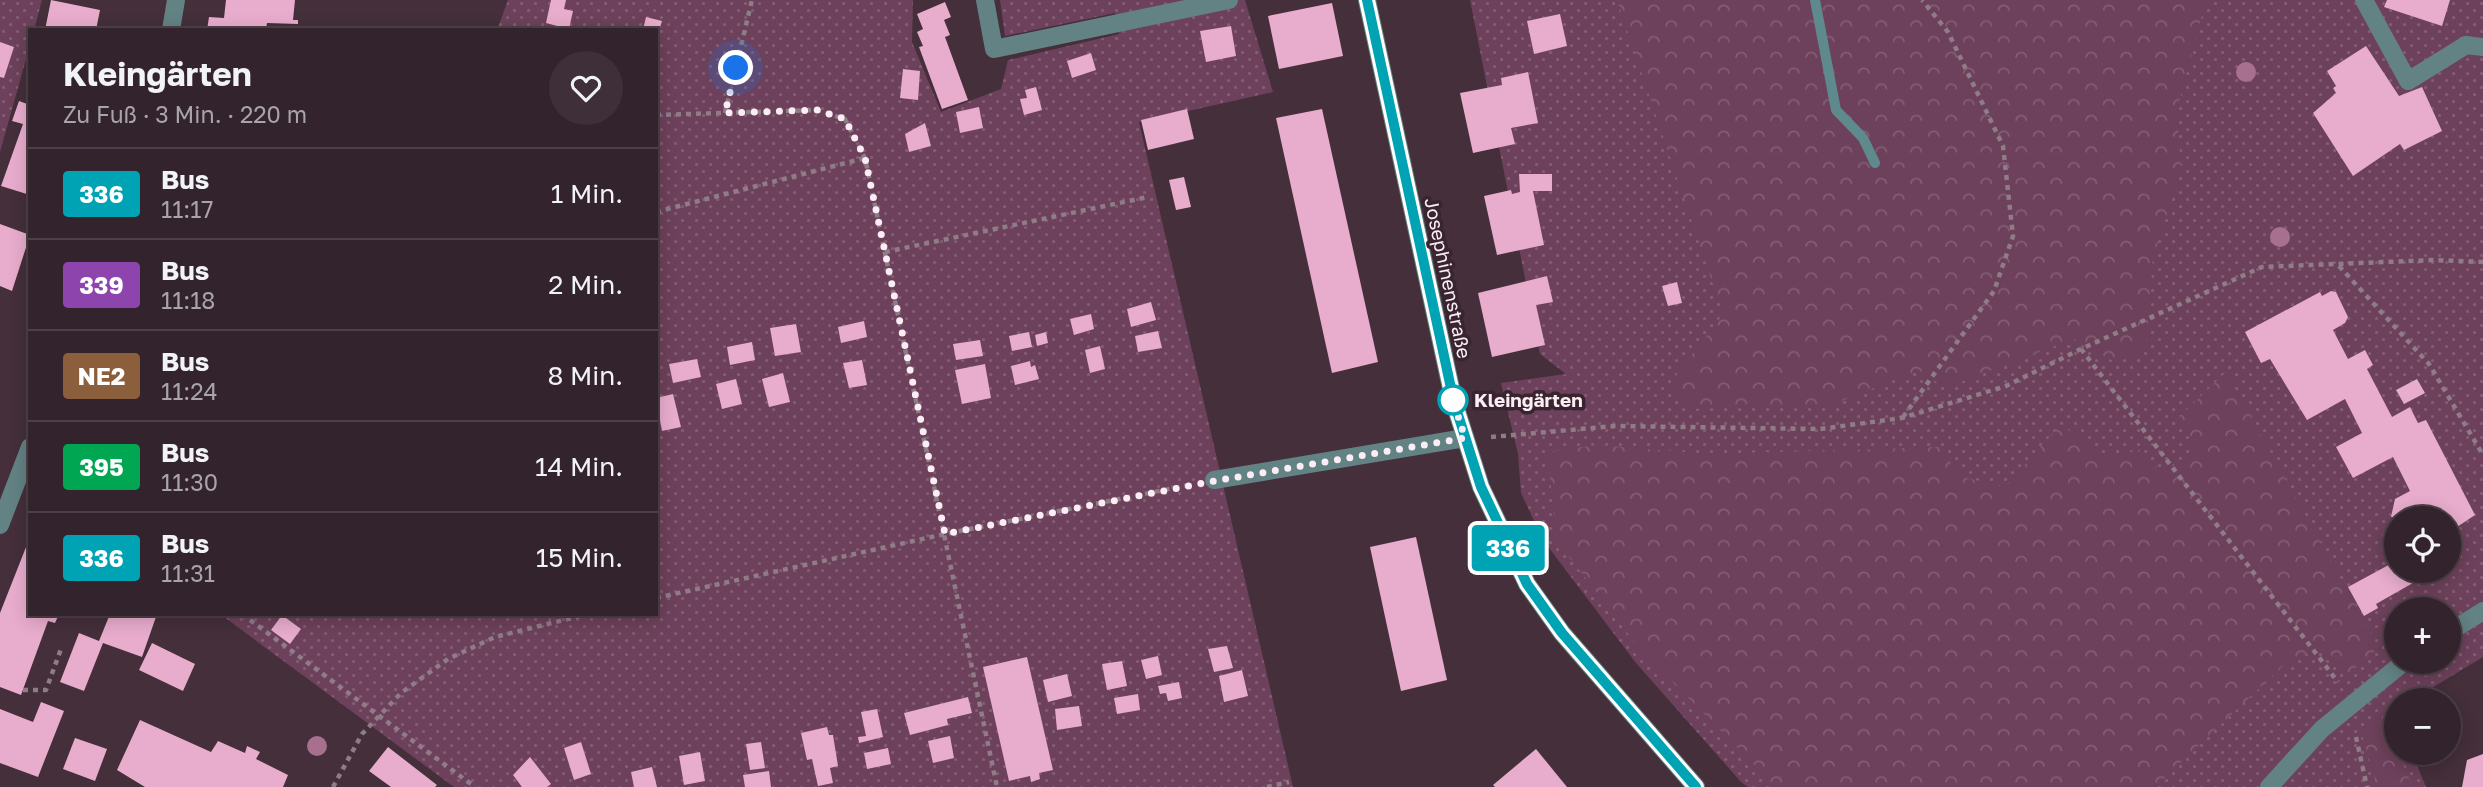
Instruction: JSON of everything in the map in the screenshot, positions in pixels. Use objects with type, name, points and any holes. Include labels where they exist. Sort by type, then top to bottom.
[{"type":"street","points":[[171,28],[176,0]]},
{"type":"street","points":[[985,0],[995,49],[1229,0]]},
{"type":"street","name":"Josephinenstraße","points":[[1367,0],[1451,389],[1465,438],[1499,531],[1527,584],[1562,633],[1696,787]]},
{"type":"street","points":[[2364,0],[2408,81],[2466,45],[2483,47]]},
{"type":"street","points":[[1214,481],[1465,438]]},
{"type":"street","points":[[0,525],[28,452]]},
{"type":"street","points":[[2461,625],[2483,611]]},
{"type":"street","points":[[2269,787],[2348,705],[2388,674]]},
{"type":"path","points":[[725,113],[752,0]]},
{"type":"path","points":[[1902,418],[1994,291],[2013,236],[2003,146],[1948,32],[1922,0]]},
{"type":"path","points":[[658,115],[817,110],[845,119],[865,158],[998,787]]},
{"type":"path","points":[[658,211],[865,158]]},
{"type":"path","points":[[885,252],[1148,197]]},
{"type":"path","points":[[1465,438],[1540,435],[1615,426],[1819,429],[1902,418],[2006,386],[2262,267],[2434,260],[2483,262]]},
{"type":"path","points":[[2338,265],[2429,364],[2483,455]]},
{"type":"path","points":[[2081,349],[2336,677],[2348,705],[2367,787]]},
{"type":"path","points":[[658,598],[945,534],[1214,481]]},
{"type":"path","points":[[245,616],[381,714],[475,787]]},
{"type":"path","points":[[333,787],[362,734],[401,693],[448,659],[495,637],[580,616]]},
{"type":"path","points":[[23,690],[46,690],[61,649]]},
{"type":"path","points":[[1267,787],[1289,782]]},
{"type":"green space","points":[[0,0],[42,0],[35,28],[28,28],[28,52],[0,152]]},
{"type":"green space","points":[[508,0],[913,0],[912,42],[941,112],[1001,89],[1008,60],[1119,34],[1115,13],[1005,36],[1000,0],[1245,0],[1273,92],[1139,122],[1293,787],[454,787],[223,616],[658,616],[658,28],[498,28]]},
{"type":"green space","points":[[1470,0],[2483,0],[2483,657],[2461,670],[2461,597],[2384,597],[2384,674],[2455,674],[2432,688],[2384,688],[2384,765],[2417,765],[2426,787],[1748,787],[1636,663],[1543,540],[1521,493],[1518,454],[1501,383],[1566,374],[1540,354]]},
{"type":"green space","points":[[1617,0],[2206,0],[2177,110],[2181,171],[2153,258],[2146,348],[2117,363],[2073,339],[1945,388],[1919,370],[1834,404],[1691,409],[1665,390],[1723,314]]},
{"type":"green space","points":[[2226,372],[2379,648],[2345,676],[2327,649],[2290,659],[2155,787],[1776,787],[1639,648],[1557,541],[1547,452],[1597,445],[1710,454],[1939,447],[1962,477],[2005,487],[2061,424],[2104,459],[2142,449],[2162,474],[2195,449],[2179,417]]},
{"type":"green space","points":[[2382,719],[2384,765],[2403,765],[2413,787],[2377,787],[2361,731]]},
{"type":"building","points":[[51,0],[100,10],[96,28],[45,28]]},
{"type":"building","points":[[226,0],[295,0],[293,20],[298,20],[298,24],[267,23],[266,28],[207,28],[209,17],[224,18]]},
{"type":"building","points":[[551,0],[566,0],[564,9],[573,11],[569,28],[546,23]]},
{"type":"building","points":[[2387,0],[2450,0],[2442,26],[2384,7]]},
{"type":"building","points":[[945,2],[951,17],[944,20],[950,35],[945,37],[968,100],[942,109],[919,47],[923,46],[917,32],[923,29],[917,14]]},
{"type":"building","points":[[1332,3],[1343,56],[1279,69],[1268,16]]},
{"type":"building","points":[[1560,14],[1567,46],[1534,54],[1527,21]]},
{"type":"building","points":[[646,17],[662,21],[658,34],[658,28],[643,28]]},
{"type":"building","points":[[1231,26],[1236,56],[1206,62],[1200,31]]},
{"type":"building","points":[[0,42],[14,47],[4,78],[0,77]]},
{"type":"building","points":[[2366,46],[2399,96],[2422,87],[2442,131],[2404,150],[2400,144],[2353,176],[2313,113],[2336,93],[2333,88],[2336,86],[2327,71]]},
{"type":"building","points":[[1091,53],[1096,70],[1072,78],[1067,61]]},
{"type":"building","points":[[903,69],[920,71],[918,100],[900,98]]},
{"type":"building","points":[[1528,72],[1538,123],[1511,128],[1515,144],[1473,153],[1460,93],[1502,85],[1501,78]]},
{"type":"building","points":[[1036,87],[1042,110],[1024,115],[1020,99],[1027,98],[1025,90]]},
{"type":"building","points":[[19,101],[28,104],[28,194],[1,186],[23,124],[12,121]]},
{"type":"building","points":[[979,107],[983,128],[960,133],[956,112]]},
{"type":"building","points":[[1187,109],[1194,139],[1148,150],[1141,120]]},
{"type":"building","points":[[1322,109],[1378,362],[1332,373],[1276,118]]},
{"type":"building","points":[[925,123],[931,146],[909,152],[905,134]]},
{"type":"building","points":[[1519,174],[1552,174],[1552,191],[1533,191],[1544,245],[1497,255],[1484,196],[1511,190],[1512,194],[1520,192]]},
{"type":"building","points":[[1184,177],[1191,207],[1176,210],[1169,180]]},
{"type":"building","points":[[0,224],[28,234],[28,241],[12,291],[0,286]]},
{"type":"building","points":[[1547,276],[1553,302],[1536,305],[1545,345],[1492,357],[1478,293]]},
{"type":"building","points":[[1677,282],[1682,303],[1668,306],[1662,286]]},
{"type":"building","points":[[2331,291],[2336,292],[2348,317],[2345,323],[2333,330],[2348,359],[2365,350],[2373,365],[2367,369],[2392,417],[2410,407],[2418,423],[2426,420],[2475,515],[2461,524],[2461,506],[2393,506],[2395,499],[2410,491],[2393,457],[2353,478],[2336,447],[2362,433],[2345,399],[2307,420],[2270,359],[2261,363],[2245,332],[2320,292],[2322,296]]},
{"type":"building","points":[[1151,302],[1156,320],[1131,327],[1127,309]]},
{"type":"building","points":[[1091,314],[1094,329],[1074,335],[1070,319]]},
{"type":"building","points":[[864,321],[867,337],[841,343],[838,327]]},
{"type":"building","points":[[796,324],[801,352],[775,356],[770,328]]},
{"type":"building","points":[[1158,331],[1162,348],[1138,352],[1135,336]]},
{"type":"building","points":[[1029,332],[1032,347],[1012,351],[1009,336]]},
{"type":"building","points":[[1046,332],[1048,343],[1037,346],[1035,335]]},
{"type":"building","points":[[980,340],[983,356],[956,360],[953,344]]},
{"type":"building","points":[[752,342],[755,360],[730,365],[727,347]]},
{"type":"building","points":[[1100,346],[1105,369],[1090,373],[1085,350]]},
{"type":"building","points":[[697,359],[701,377],[673,383],[669,364]]},
{"type":"building","points":[[862,360],[867,385],[849,388],[843,363]]},
{"type":"building","points":[[1030,361],[1031,367],[1035,365],[1039,379],[1015,385],[1011,366]]},
{"type":"building","points":[[985,364],[991,398],[962,404],[955,370]]},
{"type":"building","points":[[783,373],[790,402],[769,407],[762,379]]},
{"type":"building","points":[[736,379],[742,404],[722,409],[716,384]]},
{"type":"building","points":[[2417,379],[2425,393],[2404,404],[2396,390]]},
{"type":"building","points":[[673,394],[681,427],[662,431],[658,398]]},
{"type":"building","points":[[1416,537],[1447,680],[1401,691],[1370,547]]},
{"type":"building","points":[[28,542],[28,616],[58,616],[55,623],[48,621],[21,695],[0,687],[0,613]]},
{"type":"building","points":[[2384,568],[2384,583],[2413,583],[2384,597],[2376,604],[2378,608],[2364,616],[2348,587]]},
{"type":"building","points":[[109,616],[156,616],[142,657],[103,643],[84,691],[60,682],[79,633],[99,641]]},
{"type":"building","points":[[281,616],[301,629],[290,644],[271,630]]},
{"type":"building","points":[[152,643],[195,664],[183,691],[139,670]]},
{"type":"building","points":[[1227,646],[1233,668],[1214,672],[1208,649]]},
{"type":"building","points":[[1158,656],[1162,675],[1146,679],[1141,660]]},
{"type":"building","points":[[1027,657],[1053,770],[1039,773],[1040,779],[1031,782],[1030,776],[1009,781],[983,667]]},
{"type":"building","points":[[1122,661],[1127,686],[1107,690],[1102,664]]},
{"type":"building","points":[[1242,670],[1248,696],[1224,702],[1219,676]]},
{"type":"building","points":[[1067,674],[1072,696],[1048,702],[1043,680]]},
{"type":"building","points":[[1179,682],[1182,698],[1168,701],[1166,693],[1160,694],[1158,686]]},
{"type":"building","points":[[1138,694],[1140,710],[1117,714],[1114,698]]},
{"type":"building","points":[[968,697],[972,713],[947,719],[948,725],[910,735],[904,713]]},
{"type":"building","points":[[41,702],[64,711],[38,777],[0,763],[0,709],[33,722]]},
{"type":"building","points":[[1079,706],[1082,726],[1057,730],[1055,709]]},
{"type":"building","points":[[877,709],[883,737],[859,743],[858,737],[866,736],[861,712]]},
{"type":"building","points":[[140,720],[211,752],[218,741],[245,753],[247,746],[260,752],[256,759],[288,775],[283,787],[145,787],[117,770]]},
{"type":"building","points":[[827,727],[829,735],[833,735],[838,766],[830,768],[833,783],[818,786],[812,759],[807,760],[801,733]]},
{"type":"building","points":[[950,736],[954,758],[933,763],[928,741]]},
{"type":"building","points":[[75,738],[107,749],[95,781],[63,769]]},
{"type":"building","points":[[581,742],[591,774],[574,780],[564,748]]},
{"type":"building","points":[[761,742],[765,768],[750,770],[746,744]]},
{"type":"building","points":[[388,747],[437,785],[391,787],[369,771]]},
{"type":"building","points":[[888,748],[891,764],[867,769],[864,753]]},
{"type":"building","points":[[1536,749],[1567,787],[1493,785]]},
{"type":"building","points":[[700,752],[705,781],[684,785],[679,756]]},
{"type":"building","points":[[2483,754],[2483,787],[2462,787],[2467,760]]},
{"type":"building","points":[[530,757],[551,784],[547,787],[522,787],[513,775]]},
{"type":"building","points":[[652,767],[657,787],[634,787],[631,772]]},
{"type":"building","points":[[769,771],[771,787],[745,787],[743,775]]},
{"type":"waterway","points":[[1815,0],[1836,110],[1863,138],[1875,163]]},
{"type":"bus line","name":"336","points":[[1367,0],[1454,402],[1481,487],[1499,531],[1527,584],[1562,633],[1696,787]]},
{"type":"place","name":"Kleingärten","points":[[1453,400]]},
{"type":"route","points":[[736,68],[725,113],[817,110],[845,119],[865,158],[945,534],[1214,481],[1465,438],[1453,400]]}]
